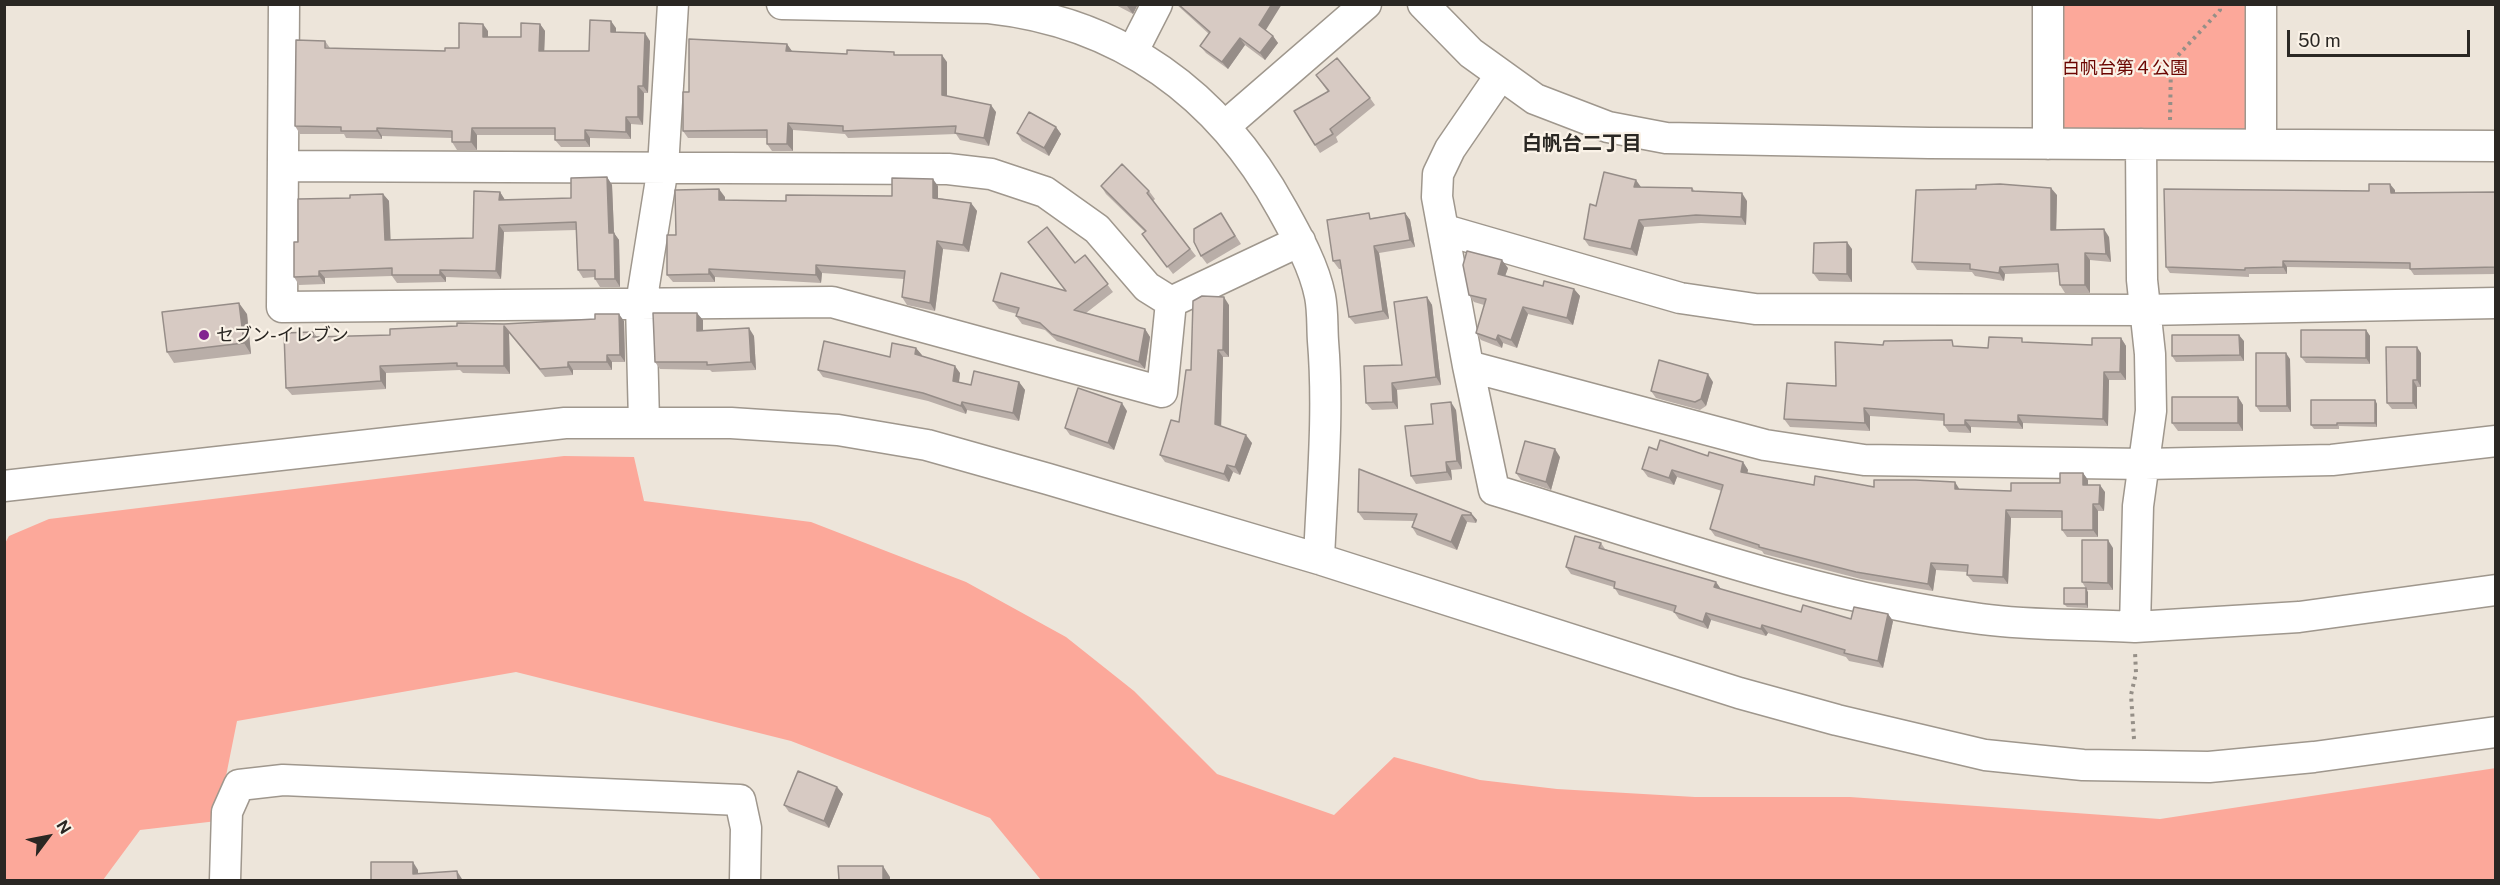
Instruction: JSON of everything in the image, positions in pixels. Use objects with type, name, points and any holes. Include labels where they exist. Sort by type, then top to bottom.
[{"type":"street","points":[[284,4],[282,307],[832,302],[1162,392],[1171,302]]},
{"type":"street","points":[[644,422],[641,304],[663,167],[674,4]]},
{"type":"street","points":[[782,4],[989,8],[1021,11],[1060,20],[1133,51],[1180,83],[1210,109],[1263,174],[1300,241],[1320,295],[1326,377],[1319,559]]},
{"type":"street","points":[[1133,51],[1157,4]]},
{"type":"street","points":[[1225,126],[1366,4]]},
{"type":"street","points":[[1423,4],[1471,53],[1535,99],[1608,127],[1665,138],[2048,144],[2496,146]]},
{"type":"street","points":[[2048,4],[2048,144]]},
{"type":"street","points":[[2261,4],[2261,144]]},
{"type":"street","points":[[1500,76],[1449,149],[1438,174],[1437,196],[1468,366],[1494,490],[1716,557],[1857,596],[1982,619],[2135,627],[2299,617],[2496,590]]},
{"type":"street","points":[[2135,627],[2138,506],[2151,411],[2150,354],[2144,310],[2155,144]]},
{"type":"street","points":[[283,166],[948,169],[991,174],[1045,192],[1097,229],[1148,287],[1171,302]]},
{"type":"street","points":[[1445,230],[1680,298],[1755,309],[2144,310],[2496,303]]},
{"type":"street","points":[[1171,302],[1300,241]]},
{"type":"street","points":[[1468,366],[1765,445],[1864,460],[2145,464],[2332,460],[2496,441]]},
{"type":"street","points":[[4,486],[565,423],[731,423],[838,430],[927,445],[1319,559],[1739,693],[1848,723],[1985,754],[2083,765],[2209,767],[2314,757],[2496,732]]},
{"type":"street","points":[[225,880],[227,812],[239,785],[283,780],[740,800],[746,828],[745,880]]},
{"type":"path","points":[[2155,144],[2171,63],[2220,10],[2220,4]]},
{"type":"path","points":[[2134,739],[2131,695],[2136,673],[2135,627]]},
{"type":"green space","name":"白帆台第４公園","points":[[2056,5],[2252,5],[2252,129],[2055,134]]},
{"type":"green space","points":[[564,456],[634,457],[644,501],[811,522],[966,582],[1066,637],[1134,691],[1217,774],[1334,815],[1394,757],[1480,780],[1557,789],[1695,797],[1850,797],[2160,819],[2496,768],[2495,880],[1041,880],[990,818],[791,741],[516,672],[237,721],[217,821],[140,830],[103,880],[5,880],[4,545],[9,536],[49,519]]},
{"type":"building","points":[[1178,4],[1272,4],[1259,25],[1273,36],[1260,53],[1240,38],[1222,62],[1200,46],[1210,32]]},
{"type":"building","points":[[590,20],[611,21],[611,32],[645,33],[643,86],[638,86],[638,117],[626,117],[626,132],[585,130],[585,140],[555,140],[555,128],[472,128],[471,142],[452,142],[452,131],[377,128],[377,131],[341,131],[341,127],[295,126],[296,40],[325,41],[325,48],[445,51],[445,48],[459,48],[459,23],[483,24],[483,37],[521,37],[521,23],[540,24],[539,51],[589,51]]},
{"type":"building","points":[[689,39],[787,44],[786,51],[847,54],[847,50],[894,52],[894,55],[942,55],[942,95],[991,105],[984,138],[955,133],[956,126],[843,131],[843,126],[788,123],[787,144],[767,144],[767,130],[683,131],[683,92],[689,92]]},
{"type":"building","points":[[1337,58],[1370,98],[1330,129],[1333,134],[1315,145],[1294,111],[1329,91],[1316,75]]},
{"type":"building","points":[[1029,112],[1056,127],[1044,148],[1017,133]]},
{"type":"building","points":[[1122,164],[1149,191],[1147,193],[1190,249],[1167,267],[1142,234],[1146,231],[1101,186]]},
{"type":"building","points":[[1604,172],[1636,180],[1634,187],[1692,188],[1692,191],[1742,193],[1741,217],[1696,215],[1639,220],[1631,249],[1584,239],[1590,204],[1596,206]]},
{"type":"building","points":[[607,177],[609,233],[614,233],[615,279],[595,279],[595,270],[578,270],[576,222],[499,225],[496,271],[440,270],[440,275],[392,275],[392,268],[319,271],[319,276],[294,277],[294,242],[298,242],[298,199],[350,198],[350,195],[383,194],[385,240],[473,238],[474,191],[500,192],[499,200],[571,198],[571,178]]},
{"type":"building","points":[[892,178],[933,179],[933,198],[971,203],[963,245],[937,241],[930,303],[902,297],[905,271],[816,265],[816,275],[709,269],[709,274],[667,275],[667,235],[676,235],[675,190],[719,189],[719,200],[786,201],[786,195],[892,196]]},
{"type":"building","points":[[2000,184],[2051,188],[2051,230],[2104,229],[2106,254],[2085,253],[2085,285],[2060,285],[2058,264],[2000,267],[1999,273],[1970,269],[1970,264],[1912,262],[1916,190],[1976,189],[1976,185]]},
{"type":"building","points":[[2369,184],[2390,184],[2391,193],[2496,192],[2496,267],[2410,269],[2410,263],[2283,261],[2283,267],[2245,268],[2245,270],[2166,267],[2164,189],[2369,191]]},
{"type":"building","points":[[1221,213],[1235,236],[1201,256],[1194,242],[1194,229]]},
{"type":"building","points":[[1369,213],[1370,219],[1405,213],[1410,240],[1374,246],[1383,311],[1349,317],[1340,260],[1333,261],[1327,220]]},
{"type":"building","points":[[1047,227],[1075,263],[1085,255],[1108,284],[1074,310],[1145,329],[1139,362],[1052,334],[1040,323],[1016,316],[1019,308],[993,301],[1001,273],[1066,291],[1028,242]]},
{"type":"building","points":[[1847,242],[1847,274],[1813,273],[1814,243]]},
{"type":"building","points":[[1467,251],[1502,260],[1498,274],[1543,286],[1544,281],[1574,289],[1567,318],[1523,307],[1511,340],[1498,335],[1496,340],[1476,333],[1486,299],[1469,295],[1463,265]]},
{"type":"building","points":[[1202,296],[1224,297],[1223,350],[1218,350],[1215,424],[1246,435],[1235,467],[1227,465],[1224,474],[1160,455],[1171,420],[1179,422],[1186,370],[1191,370],[1193,301]]},
{"type":"building","points":[[1427,297],[1436,377],[1392,383],[1393,402],[1366,403],[1364,366],[1402,365],[1394,302]]},
{"type":"building","points":[[239,303],[244,343],[167,352],[162,312]]},
{"type":"building","points":[[653,313],[697,313],[697,331],[749,328],[751,362],[707,365],[707,362],[655,362]]},
{"type":"building","points":[[595,314],[619,314],[620,355],[607,355],[607,362],[568,362],[568,367],[540,369],[504,326],[504,366],[457,366],[457,363],[380,366],[381,381],[286,388],[284,333],[313,332],[313,337],[390,335],[390,329],[457,326],[457,323],[504,324],[595,319]]},
{"type":"building","points":[[2301,330],[2366,330],[2366,358],[2301,357]]},
{"type":"building","points":[[2172,335],[2239,335],[2240,355],[2172,356]]},
{"type":"building","points":[[1989,337],[2022,338],[2022,342],[2092,345],[2092,338],[2121,338],[2120,372],[2104,372],[2103,419],[2018,415],[2018,422],[1965,420],[1965,425],[1944,425],[1944,414],[1864,408],[1865,423],[1784,419],[1787,383],[1836,386],[1835,342],[1883,345],[1884,341],[1952,340],[1953,346],[1988,348]]},
{"type":"building","points":[[824,341],[890,357],[892,343],[916,348],[915,354],[955,366],[953,381],[971,385],[974,371],[1019,382],[1013,413],[962,402],[961,406],[923,393],[818,370]]},
{"type":"building","points":[[2386,347],[2417,347],[2417,380],[2413,380],[2413,403],[2387,403]]},
{"type":"building","points":[[2256,353],[2286,353],[2287,406],[2256,406]]},
{"type":"building","points":[[1659,360],[1708,374],[1701,399],[1695,402],[1651,391]]},
{"type":"building","points":[[1078,388],[1122,403],[1108,443],[1065,428]]},
{"type":"building","points":[[2172,397],[2238,397],[2238,423],[2172,423]]},
{"type":"building","points":[[2311,400],[2375,400],[2375,423],[2311,425]]},
{"type":"building","points":[[1451,402],[1457,461],[1446,462],[1447,472],[1411,476],[1405,426],[1433,424],[1431,404]]},
{"type":"building","points":[[1660,440],[1708,456],[1709,452],[1743,462],[1741,472],[1814,485],[1815,476],[1874,487],[1874,480],[1915,480],[1955,482],[1955,489],[2011,491],[2011,483],[2060,483],[2060,473],[2083,473],[2083,485],[2100,485],[2099,504],[2093,504],[2093,530],[2062,530],[2062,511],[2006,510],[2003,577],[1967,575],[1968,565],[1931,563],[1928,584],[1856,572],[1759,547],[1759,545],[1710,529],[1723,485],[1672,470],[1669,478],[1642,469],[1649,447],[1657,450]]},
{"type":"building","points":[[1525,441],[1555,449],[1546,482],[1516,473]]},
{"type":"building","points":[[1359,469],[1471,513],[1471,515],[1462,515],[1451,542],[1412,527],[1417,514],[1358,512]]},
{"type":"building","points":[[1575,536],[1601,543],[1599,548],[1716,582],[1714,587],[1801,612],[1803,605],[1851,619],[1854,607],[1888,614],[1878,661],[1844,653],[1845,650],[1762,625],[1761,629],[1706,613],[1703,622],[1674,612],[1676,606],[1614,588],[1615,582],[1566,567]]},
{"type":"building","points":[[2082,540],[2108,540],[2108,583],[2082,582]]},
{"type":"building","points":[[2064,588],[2086,588],[2086,604],[2064,604]]},
{"type":"building","points":[[798,771],[837,787],[824,821],[784,805]]},
{"type":"building","points":[[371,862],[413,862],[413,874],[457,871],[458,880],[371,880]]},
{"type":"building","points":[[838,866],[883,866],[883,880],[839,880]]},
{"type":"place","name":"セブン-イレブン","points":[[204,335]]},
{"type":"district","name":"白帆台二丁目","points":[[1582,144]]}]
